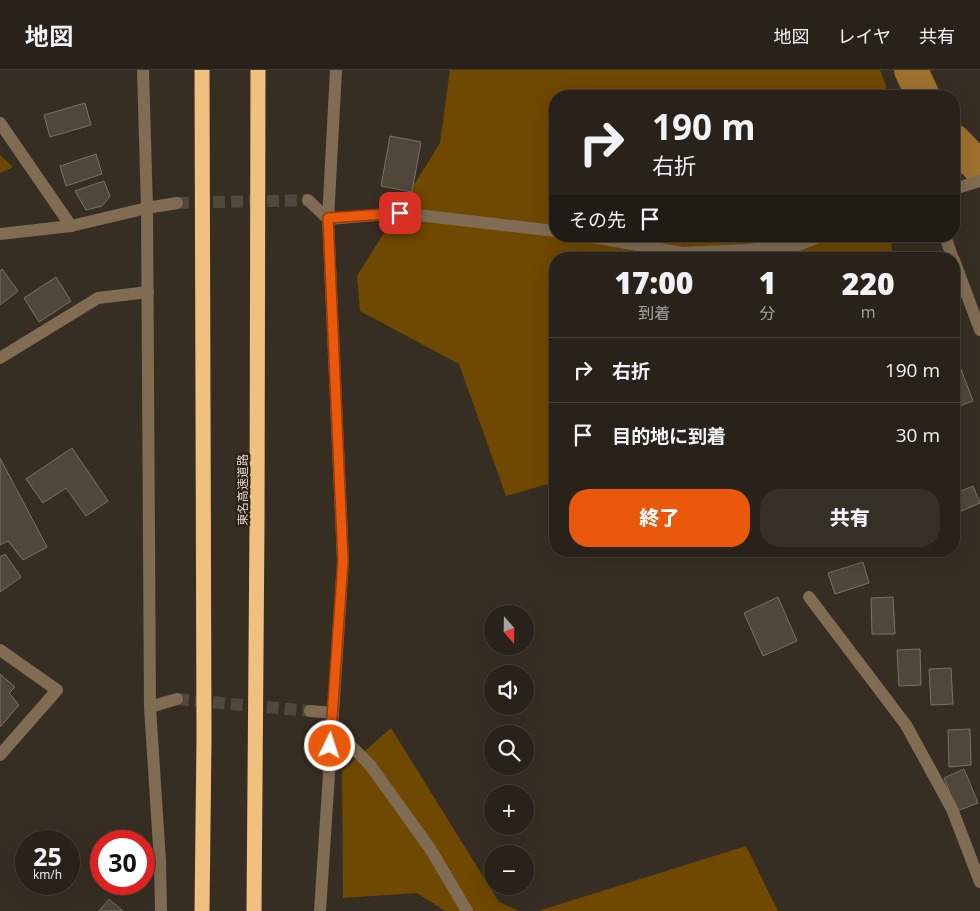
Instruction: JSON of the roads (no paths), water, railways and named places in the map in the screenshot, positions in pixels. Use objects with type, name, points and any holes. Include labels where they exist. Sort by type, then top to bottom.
[{"type":"highway","points":[[202,70],[204,740],[202,911]]},
{"type":"highway","name":"東名高速道路","points":[[254,911],[258,70]]},
{"type":"street","points":[[143,70],[148,292],[150,707],[159,852],[159,909]]},
{"type":"street","points":[[320,911],[343,561],[328,218],[336,70]]},
{"type":"street","points":[[0,123],[71,226]]},
{"type":"street","points":[[960,188],[980,181]]},
{"type":"street","points":[[308,200],[328,218],[400,213],[549,230]]},
{"type":"street","points":[[0,234],[71,226],[177,203]]},
{"type":"street","points":[[621,242],[676,252]]},
{"type":"street","points":[[703,252],[746,250],[804,242]]},
{"type":"street","points":[[960,275],[980,330]]},
{"type":"street","points":[[0,358],[98,298],[148,292]]},
{"type":"street","points":[[809,597],[906,725],[952,809],[980,882]]},
{"type":"street","points":[[0,650],[57,690],[0,755]]},
{"type":"street","points":[[150,707],[177,699]]},
{"type":"street","points":[[310,711],[332,713]]},
{"type":"street","points":[[332,727],[370,765],[431,850],[467,911]]},
{"type":"waterway","points":[[911,70],[920,90]]},
{"type":"waterway","points":[[960,147],[980,168]]},
{"type":"tunnel","points":[[177,203],[308,200]]},
{"type":"tunnel","points":[[177,699],[310,711]]}]
